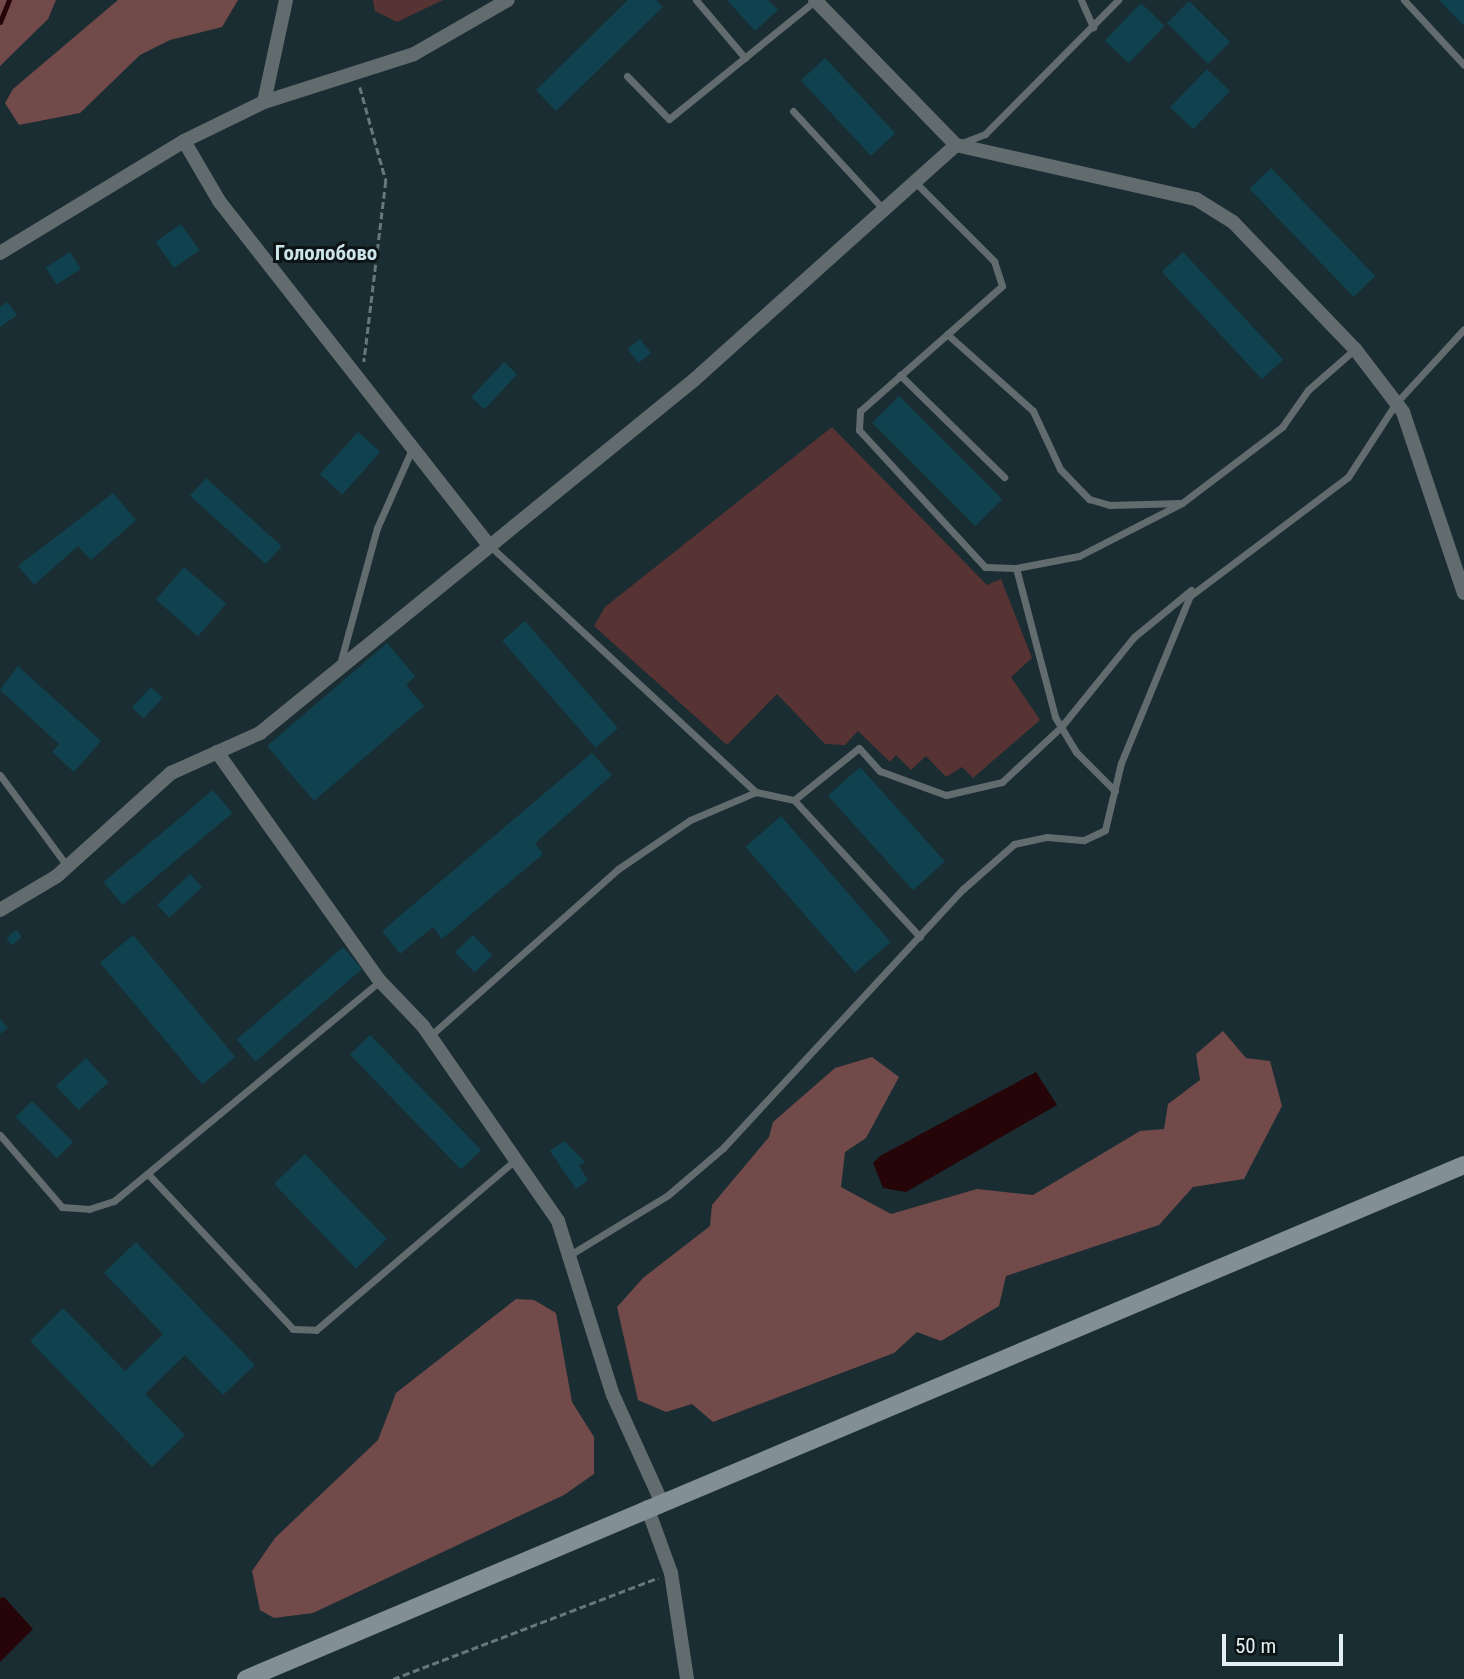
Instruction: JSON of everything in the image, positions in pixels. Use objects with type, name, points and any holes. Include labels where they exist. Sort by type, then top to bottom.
[{"type":"main road","points":[[247,1679],[654,1504],[1464,1165]]},
{"type":"street","points":[[264,102],[286,0]]},
{"type":"street","points":[[0,253],[184,141],[264,102],[414,54],[508,0]]},
{"type":"street","points":[[816,0],[956,145],[1196,199],[1233,222],[1355,349],[1396,403],[1417,446],[1464,593]]},
{"type":"street","points":[[184,141],[219,201],[488,544]]},
{"type":"street","points":[[0,910],[67,866],[171,773],[260,733],[488,544],[694,380],[956,145]]},
{"type":"street","points":[[217,752],[380,981],[430,1036],[516,1159],[573,1253],[613,1395],[654,1504],[671,1573],[687,1679]]},
{"type":"lane","points":[[696,0],[746,58]]},
{"type":"lane","points":[[627,76],[669,119],[816,0]]},
{"type":"lane","points":[[1081,0],[1093,27]]},
{"type":"lane","points":[[956,145],[985,134],[1118,0]]},
{"type":"lane","points":[[1404,0],[1464,65]]},
{"type":"lane","points":[[793,111],[884,210]]},
{"type":"lane","points":[[915,182],[994,261],[1002,286],[860,411],[859,430],[985,567],[1016,568],[1079,556],[1182,503],[1282,427],[1308,390],[1355,349]]},
{"type":"lane","points":[[794,800],[859,748],[880,771],[946,795],[1002,782],[1061,727],[1135,637],[1199,584],[1348,477],[1396,403],[1464,329]]},
{"type":"lane","points":[[947,334],[1033,411],[1060,469],[1089,499],[1110,505],[1182,503]]},
{"type":"lane","points":[[900,375],[1004,477]]},
{"type":"lane","points":[[339,668],[377,528],[412,449]]},
{"type":"lane","points":[[488,544],[756,792],[794,800],[920,937]]},
{"type":"lane","points":[[1016,568],[1061,727],[1115,791]]},
{"type":"lane","points":[[573,1253],[668,1195],[723,1148],[920,937],[1014,844],[1096,838],[1105,830],[1115,791],[1170,632],[1199,584]]},
{"type":"lane","points":[[0,775],[67,866]]},
{"type":"lane","points":[[430,1036],[618,869],[690,820],[756,792]]},
{"type":"lane","points":[[0,1135],[62,1207],[89,1209],[114,1201],[380,981]]},
{"type":"lane","points":[[148,1174],[293,1329],[316,1330],[516,1159]]},
{"type":"path","points":[[356,74],[386,181],[375,309],[360,384]]},
{"type":"path","points":[[393,1679],[671,1573]]},
{"type":"shaded area","points":[[0,0],[56,0],[48,19],[0,66]]},
{"type":"shaded area","points":[[118,0],[238,0],[222,27],[170,40],[140,55],[80,113],[19,125],[5,103],[13,89]]},
{"type":"shaded area","points":[[373,0],[443,0],[397,22],[375,11]]},
{"type":"shaded area","points":[[832,427],[987,585],[1001,579],[1032,658],[1011,677],[1040,720],[973,778],[962,767],[946,777],[926,756],[911,770],[896,755],[890,762],[858,731],[845,745],[825,744],[777,694],[727,745],[594,626],[605,607]]},
{"type":"shaded area","points":[[1223,1031],[1246,1058],[1270,1061],[1282,1106],[1244,1179],[1193,1187],[1159,1225],[1006,1276],[999,1306],[941,1341],[917,1332],[894,1353],[713,1422],[692,1404],[666,1412],[638,1400],[617,1307],[643,1278],[710,1226],[712,1205],[769,1137],[773,1122],[835,1068],[872,1057],[899,1077],[866,1138],[845,1152],[841,1187],[891,1214],[977,1189],[1033,1195],[1140,1131],[1164,1129],[1168,1104],[1200,1080],[1196,1054]]},
{"type":"shaded area","points":[[1036,1072],[1057,1105],[906,1192],[883,1188],[873,1163],[880,1156]]},
{"type":"shaded area","points":[[516,1299],[534,1300],[556,1313],[572,1402],[594,1437],[594,1474],[564,1495],[313,1613],[274,1618],[260,1610],[252,1571],[275,1538],[378,1440],[396,1393]]},
{"type":"shaded area","points":[[4,1597],[33,1629],[0,1662],[0,1598]]},
{"type":"building","points":[[628,0],[656,0],[663,7],[556,111],[536,90]]},
{"type":"building","points":[[727,0],[768,0],[778,10],[755,31]]},
{"type":"building","points":[[1439,0],[1464,0],[1464,26]]},
{"type":"building","points":[[1189,1],[1230,42],[1208,64],[1167,23]]},
{"type":"building","points":[[1141,3],[1165,26],[1129,63],[1105,40]]},
{"type":"building","points":[[825,58],[895,133],[871,156],[801,81]]},
{"type":"building","points":[[1207,69],[1230,91],[1193,129],[1170,107]]},
{"type":"building","points":[[1271,168],[1375,276],[1354,297],[1249,189]]},
{"type":"building","points":[[181,224],[199,250],[174,268],[156,242]]},
{"type":"building","points":[[70,252],[81,269],[57,285],[46,268]]},
{"type":"building","points":[[1183,252],[1283,360],[1262,379],[1162,272]]},
{"type":"building","points":[[7,302],[17,315],[0,327],[0,307]]},
{"type":"building","points":[[640,339],[651,353],[638,363],[627,349]]},
{"type":"building","points":[[504,362],[517,374],[484,409],[471,397]]},
{"type":"building","points":[[899,396],[1002,499],[975,526],[872,423]]},
{"type":"building","points":[[358,432],[380,452],[342,494],[320,474]]},
{"type":"building","points":[[206,478],[282,546],[266,564],[190,496]]},
{"type":"building","points":[[113,493],[136,520],[91,560],[78,546],[34,585],[18,566]]},
{"type":"building","points":[[184,567],[226,604],[198,636],[156,599]]},
{"type":"building","points":[[525,621],[618,728],[596,748],[502,641]]},
{"type":"building","points":[[387,643],[415,676],[406,685],[424,706],[314,801],[267,746]]},
{"type":"building","points":[[18,666],[101,741],[74,772],[52,752],[59,744],[0,690]]},
{"type":"building","points":[[151,687],[163,698],[144,718],[132,707]]},
{"type":"building","points":[[592,753],[612,775],[535,843],[543,854],[442,939],[433,927],[400,954],[382,931]]},
{"type":"building","points":[[860,767],[945,861],[913,890],[828,796]]},
{"type":"building","points":[[213,790],[232,813],[123,905],[103,882]]},
{"type":"building","points":[[781,816],[891,942],[855,973],[746,847]]},
{"type":"building","points":[[190,874],[202,887],[169,918],[157,905]]},
{"type":"building","points":[[16,930],[22,937],[12,945],[6,939]]},
{"type":"building","points":[[133,935],[235,1057],[202,1084],[100,963]]},
{"type":"building","points":[[473,935],[492,955],[474,973],[455,952]]},
{"type":"building","points":[[343,947],[362,969],[256,1061],[237,1040]]},
{"type":"building","points":[[0,1019],[8,1028],[0,1034]]},
{"type":"building","points":[[370,1035],[481,1150],[461,1170],[350,1054]]},
{"type":"building","points":[[86,1058],[109,1082],[79,1110],[56,1086]]},
{"type":"building","points":[[32,1101],[73,1142],[57,1158],[16,1117]]},
{"type":"building","points":[[564,1141],[585,1162],[579,1166],[588,1180],[576,1189],[550,1151]]},
{"type":"building","points":[[305,1154],[387,1239],[356,1269],[274,1184]]},
{"type":"building","points":[[136,1242],[255,1365],[223,1395],[185,1355],[145,1394],[185,1435],[152,1467],[30,1341],[63,1308],[125,1371],[163,1334],[104,1273]]},
{"type":"waterway","points":[[0,22],[9,0]]},
{"type":"district","name":"Гололобово","points":[[326,253]]}]
